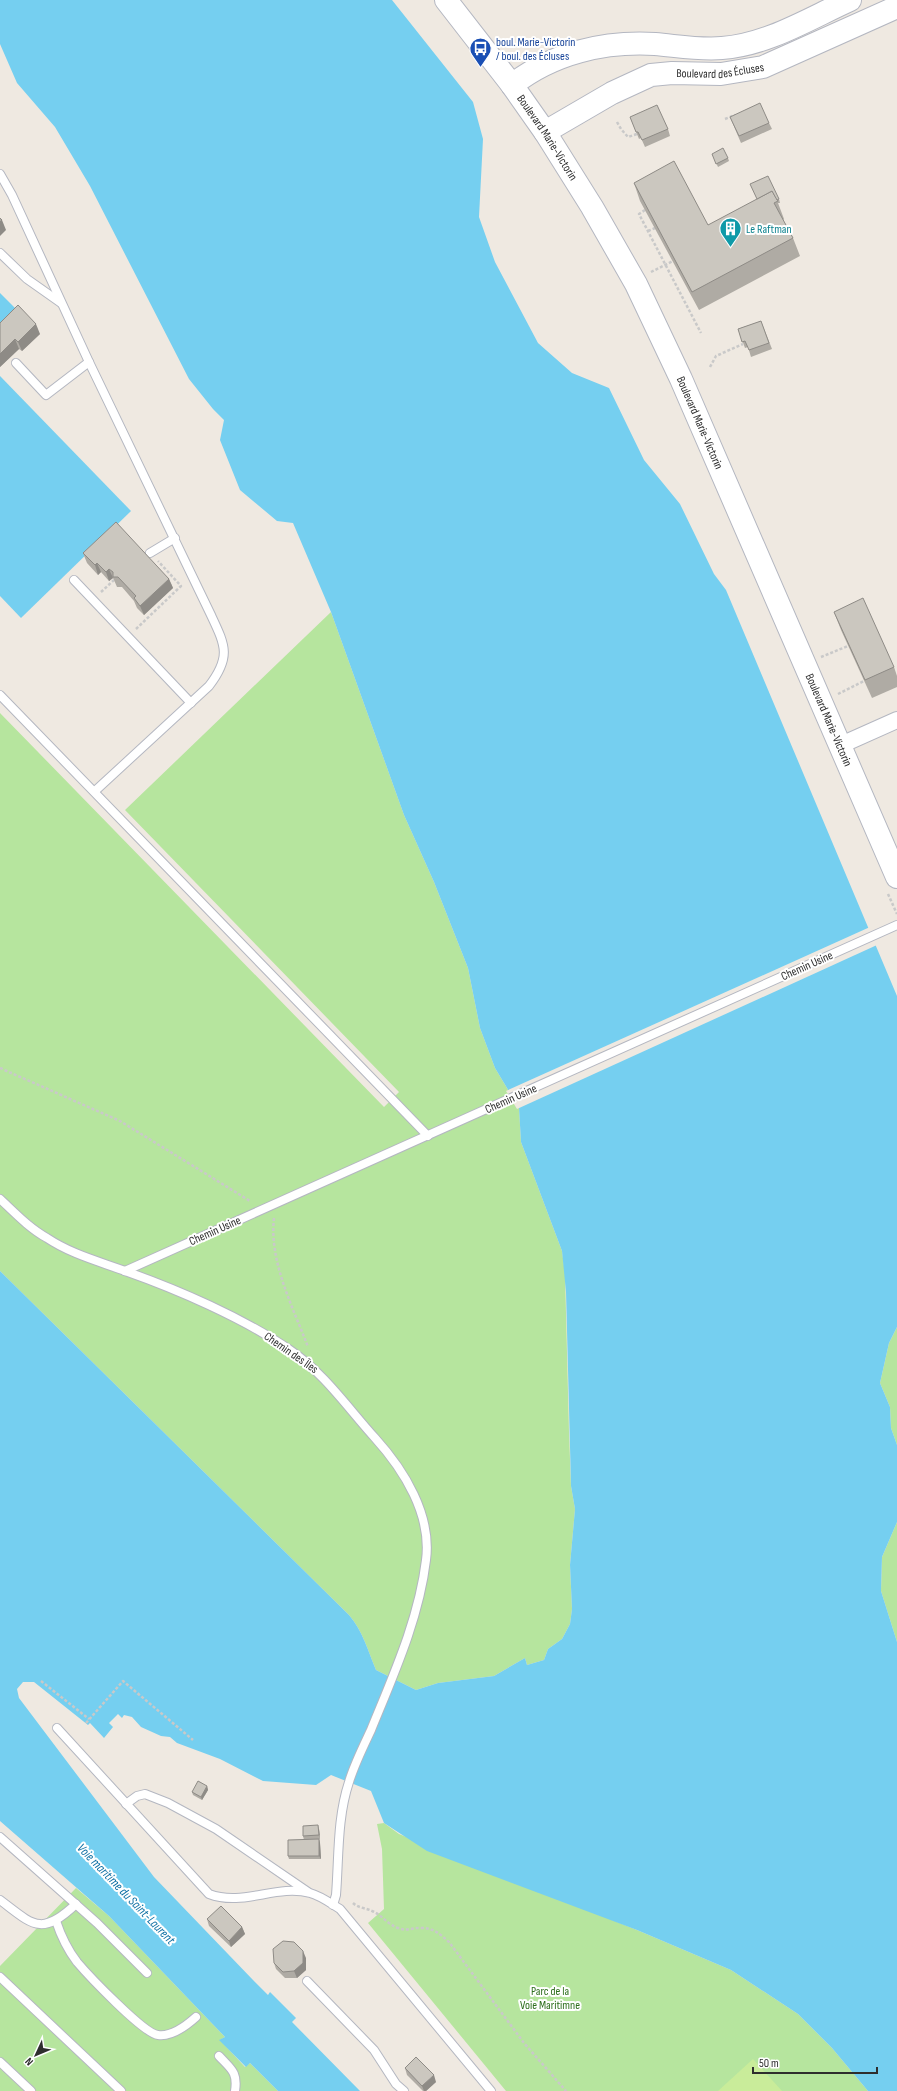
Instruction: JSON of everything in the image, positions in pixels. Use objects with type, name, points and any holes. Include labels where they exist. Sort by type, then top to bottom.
[{"type":"street","name":"Boulevard Marie-Victorin","points":[[446,0],[512,85],[545,132],[610,237],[653,319],[679,374],[897,877]]},
{"type":"street","name":"Boulevard des Écluses","points":[[512,85],[528,74],[570,54],[604,46],[636,43],[705,49],[739,46],[773,35],[850,0]]},
{"type":"street","name":"Boulevard des Écluses","points":[[545,132],[612,93],[651,75],[672,73],[721,74],[763,67],[897,7]]},
{"type":"street","points":[[841,745],[897,720]]},
{"type":"lane","points":[[0,174],[12,195],[89,362],[175,538],[220,634],[224,649],[223,662],[220,672],[209,686],[95,791]]},
{"type":"lane","points":[[0,253],[27,279],[62,304]]},
{"type":"lane","points":[[16,363],[46,395],[89,362]]},
{"type":"lane","points":[[150,553],[156,548],[175,538]]},
{"type":"lane","points":[[74,580],[191,703]]},
{"type":"lane","points":[[0,695],[95,791],[428,1136]]},
{"type":"lane","name":"Chemin Usine","points":[[125,1271],[481,1113],[897,925]]},
{"type":"lane","name":"Chemin des Îles","points":[[0,1199],[46,1238],[70,1251],[125,1271],[203,1304],[257,1330],[289,1349],[324,1377],[388,1452],[418,1504],[425,1529],[427,1557],[423,1585],[392,1678],[349,1782],[340,1823],[336,1892],[333,1905]]},
{"type":"lane","points":[[57,1728],[209,1894],[230,1899],[291,1891],[309,1893]]},
{"type":"lane","points":[[126,1804],[137,1796],[145,1794],[168,1803],[216,1829],[309,1893],[333,1905],[349,1918],[491,2091]]},
{"type":"lane","points":[[0,1837],[76,1904],[147,1973]]},
{"type":"lane","points":[[0,1900],[29,1922],[41,1925],[56,1921],[76,1904]]},
{"type":"lane","points":[[56,1921],[62,1939],[77,1962],[129,2014],[152,2034],[167,2034],[187,2025],[196,2017]]},
{"type":"lane","points":[[0,1977],[121,2091]]},
{"type":"lane","points":[[307,1981],[374,2050],[396,2084],[404,2091]]},
{"type":"lane","points":[[219,2056],[236,2076],[237,2084],[235,2091]]},
{"type":"lane","points":[[0,2062],[31,2091]]},
{"type":"path","points":[[725,119],[736,114]]},
{"type":"path","points":[[617,122],[621,130],[628,137],[637,134]]},
{"type":"path","points":[[646,210],[639,214],[701,333]]},
{"type":"path","points":[[648,231],[654,228]]},
{"type":"path","points":[[645,275],[673,261]]},
{"type":"path","points":[[710,367],[716,356],[743,344]]},
{"type":"path","points":[[139,626],[181,586],[150,553]]},
{"type":"path","points":[[100,592],[114,580]]},
{"type":"path","points":[[816,659],[848,646]]},
{"type":"path","points":[[832,696],[864,681]]},
{"type":"path","points":[[0,1068],[120,1121],[169,1153],[264,1209]]},
{"type":"path","points":[[278,1203],[273,1231],[275,1252],[308,1348],[324,1377]]},
{"type":"path","points":[[41,1681],[89,1719]]},
{"type":"path","points":[[86,1723],[123,1681],[193,1740]]},
{"type":"path","points":[[336,1892],[356,1906],[379,1914],[386,1922],[398,1928],[405,1930],[423,1928],[437,1931],[462,1956],[524,2043],[566,2091]]},
{"type":"green space","points":[[331,612],[404,815],[434,882],[468,968],[480,1028],[495,1068],[519,1108],[521,1142],[562,1251],[565,1273],[571,1486],[575,1509],[570,1565],[572,1609],[570,1624],[562,1639],[548,1649],[544,1660],[527,1665],[525,1658],[494,1676],[438,1683],[416,1690],[376,1670],[362,1634],[349,1615],[0,1271],[0,713],[384,1107],[399,1092],[125,810]]},
{"type":"green space","points":[[897,1327],[897,1445],[891,1428],[890,1407],[880,1383],[889,1343]]},
{"type":"green space","points":[[897,1522],[897,1642],[881,1591],[882,1557]]},
{"type":"green space","name":"Parc de la Voie Maritimne","points":[[384,1823],[399,1834],[637,1930],[731,1970],[798,2014],[832,2048],[868,2091],[506,2091],[368,1923],[384,1909],[382,1849],[377,1824]]},
{"type":"green space","points":[[76,1888],[109,1916],[225,2037],[220,2040],[245,2067],[250,2063],[278,2091],[0,2091],[0,1966]]},
{"type":"green space","points":[[753,2059],[782,2091],[718,2091]]},
{"type":"water","name":"Voie maritime du Saint-Laurent","points":[[0,0],[392,0],[473,102],[483,139],[479,217],[495,262],[538,343],[572,373],[609,388],[644,460],[680,504],[714,574],[726,590],[897,996],[897,1327],[889,1343],[880,1383],[890,1407],[891,1428],[897,1445],[897,1522],[882,1557],[881,1591],[897,1642],[897,2091],[868,2091],[832,2048],[798,2014],[731,1970],[637,1930],[427,1851],[384,1823],[371,1791],[331,1775],[316,1785],[263,1781],[220,1759],[177,1743],[170,1737],[161,1736],[141,1727],[132,1717],[124,1715],[122,1718],[118,1714],[109,1723],[113,1727],[104,1738],[90,1723],[88,1725],[34,1682],[23,1682],[17,1689],[19,1698],[154,1877],[268,1995],[270,1992],[296,2018],[292,2022],[360,2091],[278,2091],[250,2063],[246,2067],[219,2040],[225,2037],[109,1916],[0,1821],[0,1271],[349,1615],[362,1634],[376,1670],[416,1690],[438,1683],[494,1676],[525,1658],[527,1665],[544,1660],[548,1649],[562,1639],[570,1624],[572,1609],[570,1565],[575,1509],[571,1486],[566,1292],[562,1251],[521,1142],[519,1108],[495,1068],[480,1028],[468,968],[434,882],[404,815],[331,612],[293,523],[277,521],[240,490],[220,440],[224,420],[213,409],[189,379],[90,186],[55,127],[17,83],[0,44]]},
{"type":"water","points":[[0,293],[22,315],[0,337]]},
{"type":"water","points":[[0,376],[131,511],[21,618],[0,596]]},
{"type":"pier","points":[[870,927],[877,945],[517,1109],[506,1091]]},
{"type":"building","points":[[760,103],[769,123],[739,136],[730,117]]},
{"type":"building","points":[[657,105],[668,129],[642,140],[638,132],[636,132],[630,117]]},
{"type":"building","points":[[723,148],[728,158],[716,164],[712,154]]},
{"type":"building","name":"Le Raftman","points":[[674,161],[708,225],[772,191],[778,201],[774,203],[793,238],[692,292],[634,183]]},
{"type":"building","points":[[768,176],[779,199],[777,200],[772,191],[757,199],[750,184]]},
{"type":"building","points":[[18,305],[36,324],[18,342],[15,339],[0,354],[0,323]]},
{"type":"building","points":[[761,321],[769,343],[749,350],[745,341],[742,342],[738,329]]},
{"type":"building","points":[[116,522],[169,579],[140,606],[134,598],[136,596],[118,577],[113,577],[113,572],[109,569],[106,572],[97,563],[95,565],[83,553]]},
{"type":"building","points":[[863,598],[894,667],[865,680],[834,612]]},
{"type":"building","points":[[198,1781],[207,1786],[201,1797],[192,1792]]},
{"type":"building","points":[[318,1825],[319,1835],[303,1836],[303,1826]]},
{"type":"building","points":[[319,1839],[319,1856],[288,1856],[288,1840]]},
{"type":"building","points":[[221,1906],[242,1927],[229,1941],[207,1919]]},
{"type":"building","points":[[283,1941],[294,1942],[303,1951],[303,1963],[294,1971],[283,1972],[274,1963],[273,1949]]},
{"type":"building","points":[[416,2057],[434,2075],[422,2086],[405,2068]]},
{"type":"place","name":"boul. Marie-Victorin / boul. des Écluses","points":[[481,68]]},
{"type":"place","name":"Le Raftman","points":[[731,248]]}]
